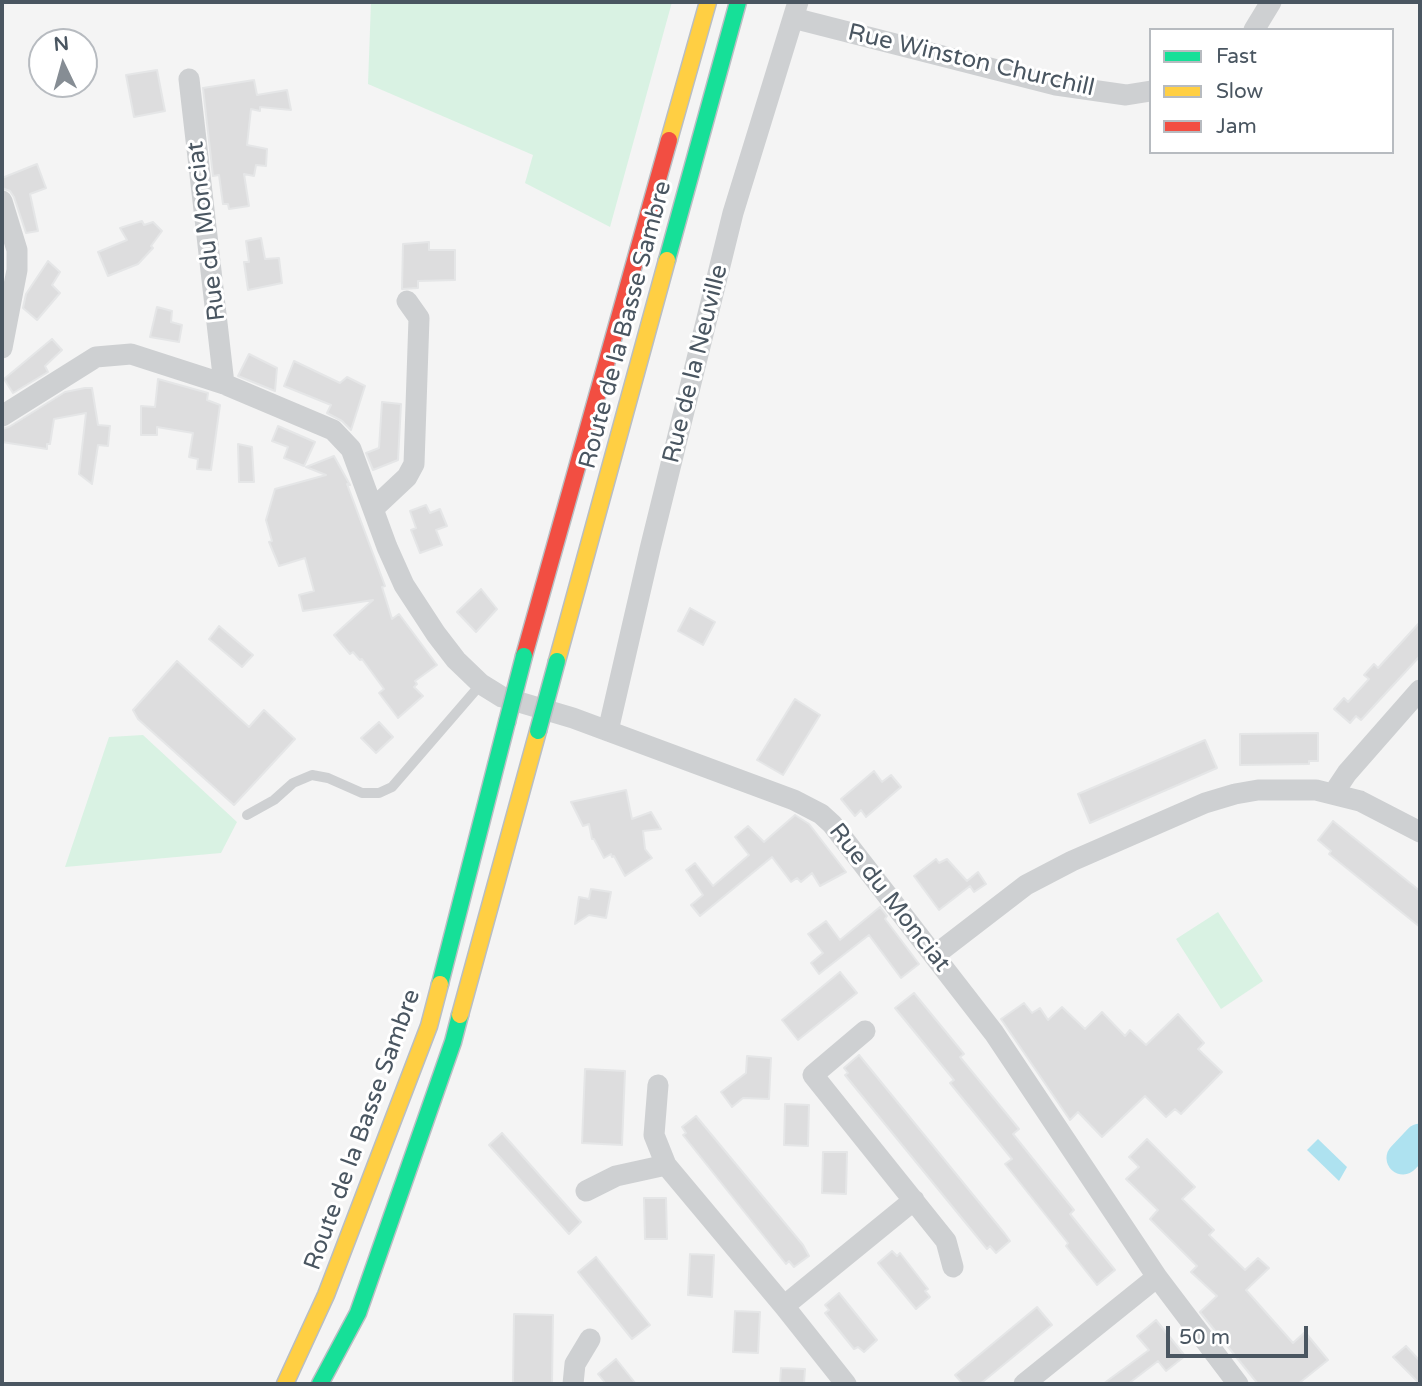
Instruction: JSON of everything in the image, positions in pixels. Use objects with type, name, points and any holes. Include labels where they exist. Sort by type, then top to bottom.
[{"type":"highway","name":"Route de la Basse Sambre","points":[[285,1384],[326,1294],[429,1026],[524,656],[708,2]]},
{"type":"highway","name":"Route de la Basse Sambre","points":[[320,1384],[358,1313],[453,1042],[738,2]]},
{"type":"street","points":[[1255,28],[1271,2]]},
{"type":"street","name":"Rue Winston Churchill","points":[[795,10],[1056,85],[1126,95],[1149,91]]},
{"type":"street","name":"Rue de la Neuville","points":[[608,731],[733,214],[795,10]]},
{"type":"street","name":"Rue du Monciat","points":[[189,79],[224,384]]},
{"type":"street","points":[[2,201],[17,250],[17,270],[2,348]]},
{"type":"street","points":[[374,508],[407,477],[414,464],[419,318],[407,301]]},
{"type":"street","name":"Rue du Monciat","points":[[2,416],[96,357],[131,354],[224,384],[333,430],[351,449],[404,585],[420,612],[456,660],[481,684],[502,697],[608,731],[794,800],[821,814],[843,838],[994,1033],[1157,1277],[1238,1384]]},
{"type":"street","points":[[1333,794],[1347,773],[1420,690]]},
{"type":"street","points":[[935,955],[1027,885],[1072,861],[1205,803],[1258,790],[1316,790],[1360,802],[1420,832]]},
{"type":"street","points":[[865,1031],[813,1075],[946,1241],[953,1267]]},
{"type":"street","points":[[658,1085],[654,1135],[666,1165],[846,1384]]},
{"type":"street","points":[[586,1191],[616,1176],[666,1165]]},
{"type":"street","points":[[784,1306],[914,1200]]},
{"type":"street","points":[[1024,1384],[1157,1277]]},
{"type":"street","points":[[573,1384],[575,1364],[590,1339]]},
{"type":"lane","points":[[247,815],[274,800],[293,783],[312,775],[328,778],[362,793],[379,793],[392,787],[481,684]]},
{"type":"green space","points":[[371,2],[672,2],[610,227],[525,183],[533,155],[368,84]]},
{"type":"green space","points":[[143,735],[237,822],[221,853],[65,867],[109,737]]},
{"type":"green space","points":[[1218,912],[1263,981],[1221,1009],[1176,939]]},
{"type":"water","points":[[1318,1139],[1347,1167],[1339,1181],[1307,1150]]},
{"type":"building","points":[[157,70],[165,111],[134,117],[126,75]]},
{"type":"building","points":[[254,80],[257,95],[287,90],[291,110],[260,107],[260,111],[251,109],[247,145],[267,149],[266,166],[256,165],[254,176],[244,174],[249,206],[229,209],[228,204],[223,204],[219,175],[213,176],[203,88]]},
{"type":"building","points":[[37,164],[46,188],[30,194],[38,231],[26,233],[14,197],[10,191],[2,188],[2,178]]},
{"type":"building","points":[[142,221],[144,225],[153,222],[162,231],[151,246],[153,248],[138,264],[108,276],[98,252],[127,240],[120,228]]},
{"type":"building","points":[[261,238],[265,259],[279,258],[282,283],[248,290],[244,262],[249,262],[246,241]]},
{"type":"building","points":[[429,242],[429,250],[455,250],[455,280],[418,281],[418,288],[402,289],[403,244]]},
{"type":"building","points":[[48,261],[60,272],[52,285],[60,293],[37,320],[23,308],[26,294]]},
{"type":"building","points":[[157,307],[172,311],[171,322],[182,325],[179,342],[150,337]]},
{"type":"building","points":[[52,339],[62,350],[45,366],[48,372],[13,393],[4,379]]},
{"type":"building","points":[[249,354],[277,368],[275,391],[238,376]]},
{"type":"building","points":[[294,361],[340,383],[347,377],[365,386],[351,430],[342,421],[327,413],[331,405],[284,386]]},
{"type":"building","points":[[158,379],[208,393],[207,400],[220,405],[211,470],[197,469],[198,459],[189,457],[193,433],[157,427],[157,435],[141,435],[141,406],[155,407]]},
{"type":"building","points":[[92,388],[98,425],[110,426],[108,446],[98,445],[92,484],[79,474],[86,413],[54,419],[47,449],[2,442],[2,429],[65,392]]},
{"type":"building","points":[[382,402],[401,404],[398,460],[373,470],[366,453],[379,448]]},
{"type":"building","points":[[278,426],[315,442],[304,466],[284,458],[288,447],[272,441]]},
{"type":"building","points":[[238,444],[252,447],[254,482],[239,482]]},
{"type":"building","points":[[334,456],[350,485],[347,484],[385,586],[382,587],[392,619],[399,614],[437,665],[415,681],[417,684],[414,687],[423,696],[398,718],[379,693],[384,689],[362,659],[353,652],[350,654],[334,635],[373,600],[303,611],[299,595],[314,591],[305,558],[279,566],[269,542],[272,541],[266,520],[275,489],[326,475],[306,467]]},
{"type":"building","points":[[426,505],[430,513],[440,509],[447,526],[436,530],[442,545],[420,553],[411,530],[416,528],[410,511]]},
{"type":"building","points":[[481,589],[497,609],[476,632],[457,612]]},
{"type":"building","points":[[690,608],[715,622],[703,645],[678,631]]},
{"type":"building","points":[[1420,622],[1420,656],[1361,720],[1356,716],[1350,723],[1334,709],[1344,698],[1348,702],[1369,679],[1364,675],[1374,664],[1378,668]]},
{"type":"building","points":[[219,626],[253,655],[242,667],[209,639]]},
{"type":"building","points":[[177,661],[249,727],[264,710],[295,739],[234,805],[138,719],[133,710]]},
{"type":"building","points":[[795,699],[820,715],[783,775],[757,760]]},
{"type":"building","points":[[379,722],[393,737],[376,753],[361,738]]},
{"type":"building","points":[[1318,733],[1318,761],[1309,761],[1309,764],[1240,765],[1240,734]]},
{"type":"building","points":[[1205,740],[1217,768],[1090,823],[1078,794]]},
{"type":"building","points":[[874,771],[882,782],[891,775],[901,787],[866,817],[861,810],[855,816],[841,799]]},
{"type":"building","points":[[626,790],[632,819],[651,812],[661,829],[643,831],[645,849],[652,858],[625,876],[614,856],[611,854],[604,858],[592,839],[589,824],[583,826],[571,802]]},
{"type":"building","points":[[795,815],[809,824],[846,872],[820,886],[812,873],[801,882],[797,878],[791,882],[772,857],[700,916],[691,905],[703,895],[686,870],[695,863],[713,886],[749,855],[735,837],[748,826],[764,842]]},
{"type":"building","points":[[1333,821],[1420,891],[1420,927],[1329,854],[1331,851],[1318,840]]},
{"type":"building","points":[[936,859],[939,863],[947,859],[967,881],[978,872],[986,884],[974,892],[970,886],[939,910],[914,876]]},
{"type":"building","points":[[591,889],[611,892],[606,918],[589,915],[575,924],[579,897],[589,899]]},
{"type":"building","points":[[880,907],[887,916],[885,919],[919,964],[901,978],[869,935],[819,974],[811,963],[823,953],[808,934],[826,921],[840,940]]},
{"type":"building","points":[[840,972],[857,993],[798,1040],[782,1020]]},
{"type":"building","points":[[914,993],[964,1054],[960,1057],[1019,1129],[1013,1134],[1074,1210],[1070,1214],[1115,1270],[1097,1285],[1066,1246],[1068,1243],[1005,1164],[1012,1159],[950,1083],[954,1080],[895,1008]]},
{"type":"building","points":[[1024,1003],[1032,1013],[1040,1008],[1048,1020],[1062,1007],[1085,1029],[1102,1012],[1125,1036],[1130,1030],[1146,1045],[1178,1014],[1204,1043],[1198,1049],[1222,1072],[1181,1114],[1175,1109],[1166,1117],[1145,1096],[1102,1137],[1078,1112],[1070,1120],[1001,1019]]},
{"type":"building","points":[[859,1055],[1010,1241],[996,1253],[990,1246],[987,1249],[845,1075],[848,1073],[844,1068]]},
{"type":"building","points":[[747,1056],[771,1058],[769,1099],[743,1098],[732,1107],[721,1092],[746,1073]]},
{"type":"building","points":[[585,1069],[625,1071],[622,1145],[582,1143]]},
{"type":"building","points":[[785,1104],[809,1105],[808,1146],[784,1145]]},
{"type":"building","points":[[696,1116],[803,1245],[809,1256],[794,1267],[789,1261],[786,1264],[683,1135],[686,1133],[682,1127]]},
{"type":"building","points":[[502,1133],[581,1222],[569,1234],[489,1145]]},
{"type":"building","points":[[1147,1139],[1195,1187],[1182,1199],[1214,1230],[1209,1235],[1245,1270],[1258,1258],[1269,1268],[1246,1290],[1293,1343],[1305,1332],[1328,1360],[1298,1384],[1258,1384],[1200,1312],[1217,1296],[1191,1272],[1197,1266],[1150,1219],[1158,1210],[1126,1179],[1139,1167],[1129,1157]]},
{"type":"building","points":[[823,1152],[847,1152],[846,1194],[822,1193]]},
{"type":"building","points":[[644,1198],[666,1198],[667,1239],[645,1239]]},
{"type":"building","points":[[892,1251],[897,1256],[900,1253],[928,1289],[925,1291],[930,1297],[916,1309],[878,1263]]},
{"type":"building","points":[[690,1254],[714,1255],[712,1297],[688,1295]]},
{"type":"building","points":[[596,1257],[650,1325],[632,1339],[578,1272]]},
{"type":"building","points":[[839,1293],[877,1340],[864,1352],[858,1347],[854,1349],[825,1313],[829,1310],[825,1305]]},
{"type":"building","points":[[1037,1307],[1052,1325],[980,1384],[963,1384],[955,1375]]},
{"type":"building","points":[[735,1311],[760,1312],[758,1353],[733,1352]]},
{"type":"building","points":[[514,1314],[553,1315],[552,1384],[513,1384]]},
{"type":"building","points":[[1156,1320],[1185,1356],[1166,1371],[1158,1361],[1128,1384],[1103,1384],[1149,1350],[1137,1336]]},
{"type":"building","points":[[1406,1346],[1420,1361],[1420,1384],[1393,1357]]},
{"type":"building","points":[[616,1359],[636,1384],[606,1384],[598,1374]]},
{"type":"building","points":[[781,1368],[805,1369],[804,1384],[780,1384]]},
{"type":"waterway","points":[[1403,1158],[1420,1140]]},
{"type":"traffic: fast","points":[[667,260],[738,2]]},
{"type":"traffic: fast","points":[[507,722],[524,656]]},
{"type":"traffic: fast","points":[[538,731],[557,661]]},
{"type":"traffic: fast","points":[[440,984],[507,722]]},
{"type":"traffic: fast","points":[[320,1384],[358,1313],[453,1042],[460,1015]]},
{"type":"traffic: slow","points":[[669,140],[708,2]]},
{"type":"traffic: slow","points":[[557,661],[667,260]]},
{"type":"traffic: slow","points":[[460,1015],[538,731]]},
{"type":"traffic: slow","points":[[285,1384],[326,1295],[429,1026],[440,984]]},
{"type":"traffic: jam","points":[[524,656],[669,140]]}]
